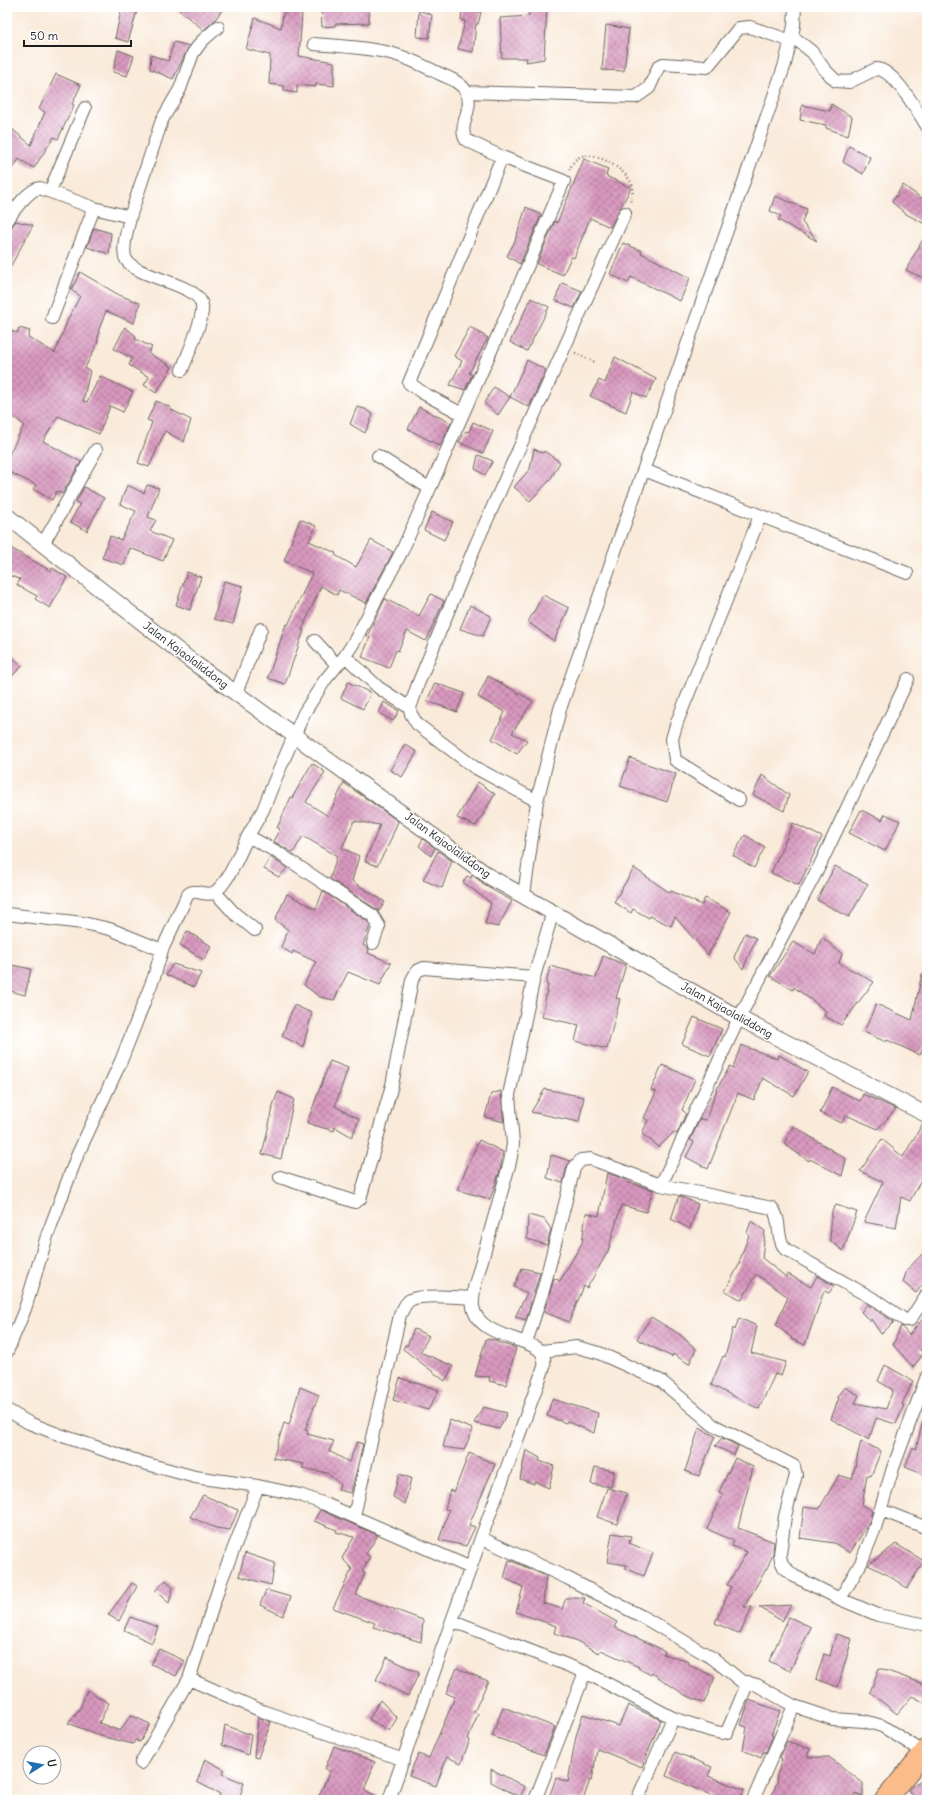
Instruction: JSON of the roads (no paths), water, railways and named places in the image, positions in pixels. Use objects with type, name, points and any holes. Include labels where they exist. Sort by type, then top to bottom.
[{"type":"highway","points":[[885,1800],[926,1751]]},
{"type":"street","points":[[524,896],[537,801],[560,709],[785,64],[792,39],[795,7]]},
{"type":"street","points":[[182,370],[202,313],[201,301],[199,297],[193,293],[141,271],[125,257],[125,246],[130,217],[162,120],[180,89],[193,53],[202,41],[218,27]]},
{"type":"street","points":[[467,92],[636,97],[649,88],[659,66],[663,64],[707,67],[739,28],[750,27],[792,39],[812,52],[825,70],[836,80],[849,82],[876,69],[885,72],[905,93],[927,126]]},
{"type":"street","points":[[7,1352],[25,1309],[48,1236],[77,1156],[121,1061],[154,977],[162,950],[188,893],[193,892],[211,894],[215,892],[231,871],[248,836],[263,810],[295,735],[313,698],[345,656],[373,610],[402,551],[564,181],[469,143],[463,136],[469,106],[467,92],[458,83],[448,77],[416,62],[391,53],[370,49],[314,44]]},
{"type":"street","points":[[50,191],[85,108]]},
{"type":"street","points":[[462,414],[423,393],[408,383],[502,157]]},
{"type":"street","points":[[7,221],[23,200],[33,191],[40,188],[94,208],[130,217]]},
{"type":"street","points":[[52,318],[94,208]]},
{"type":"street","points":[[537,801],[474,767],[463,759],[417,724],[411,714],[410,708],[418,684],[476,544],[625,213]]},
{"type":"street","points":[[43,544],[96,450]]},
{"type":"street","points":[[378,456],[429,488]]},
{"type":"street","points":[[644,470],[906,573]]},
{"type":"street","name":"Jalan Kajaolaliddong","points":[[7,516],[141,622],[236,693],[490,876],[739,1018],[927,1115]]},
{"type":"street","points":[[739,800],[675,760],[672,739],[677,722],[760,516]]},
{"type":"street","points":[[236,693],[261,629]]},
{"type":"street","points":[[315,641],[337,665]]},
{"type":"street","points":[[345,656],[379,688],[410,708]]},
{"type":"street","points":[[661,1185],[739,1018],[820,865],[908,679]]},
{"type":"street","points":[[248,836],[277,852],[373,916],[379,926],[373,943]]},
{"type":"street","points":[[215,892],[234,913],[255,930]]},
{"type":"street","points":[[553,911],[534,977],[509,1095],[513,1144],[510,1162],[473,1298],[475,1314],[484,1325],[542,1351],[577,1347],[599,1353],[661,1381],[713,1425],[794,1466],[796,1475],[785,1516],[780,1547],[781,1561],[788,1572],[840,1599],[878,1615],[927,1625]]},
{"type":"street","points":[[7,914],[83,923],[110,930],[162,950]]},
{"type":"street","points":[[280,1177],[355,1202],[360,1199],[392,1085],[412,980],[417,971],[424,968],[534,977]]},
{"type":"street","points":[[526,1343],[537,1315],[576,1164],[581,1160],[591,1160],[661,1185],[772,1208],[777,1216],[779,1238],[785,1249],[877,1301],[906,1320],[910,1320],[927,1294]]},
{"type":"street","points":[[354,1516],[400,1315],[405,1305],[411,1299],[417,1298],[439,1296],[473,1298]]},
{"type":"street","points":[[389,1800],[453,1622],[481,1538],[544,1367],[545,1357],[542,1351]]},
{"type":"street","points":[[840,1599],[861,1563],[875,1528],[893,1468],[927,1376]]},
{"type":"street","points":[[7,1410],[29,1423],[140,1462],[195,1477],[258,1486],[300,1495],[354,1516],[471,1568]]},
{"type":"street","points":[[141,1763],[190,1679],[221,1581],[258,1486]]},
{"type":"street","points":[[881,1510],[927,1528]]},
{"type":"street","points":[[481,1538],[567,1578],[643,1617],[714,1660],[736,1679],[757,1685],[794,1706],[833,1720],[864,1721],[882,1726],[926,1751]]},
{"type":"street","points":[[453,1622],[585,1672],[673,1718],[712,1731],[725,1732],[748,1682]]},
{"type":"street","points":[[535,1800],[585,1672]]},
{"type":"street","points":[[190,1679],[262,1712],[404,1760]]},
{"type":"street","points":[[753,1800],[794,1706]]},
{"type":"street","points":[[637,1800],[673,1718]]}]
